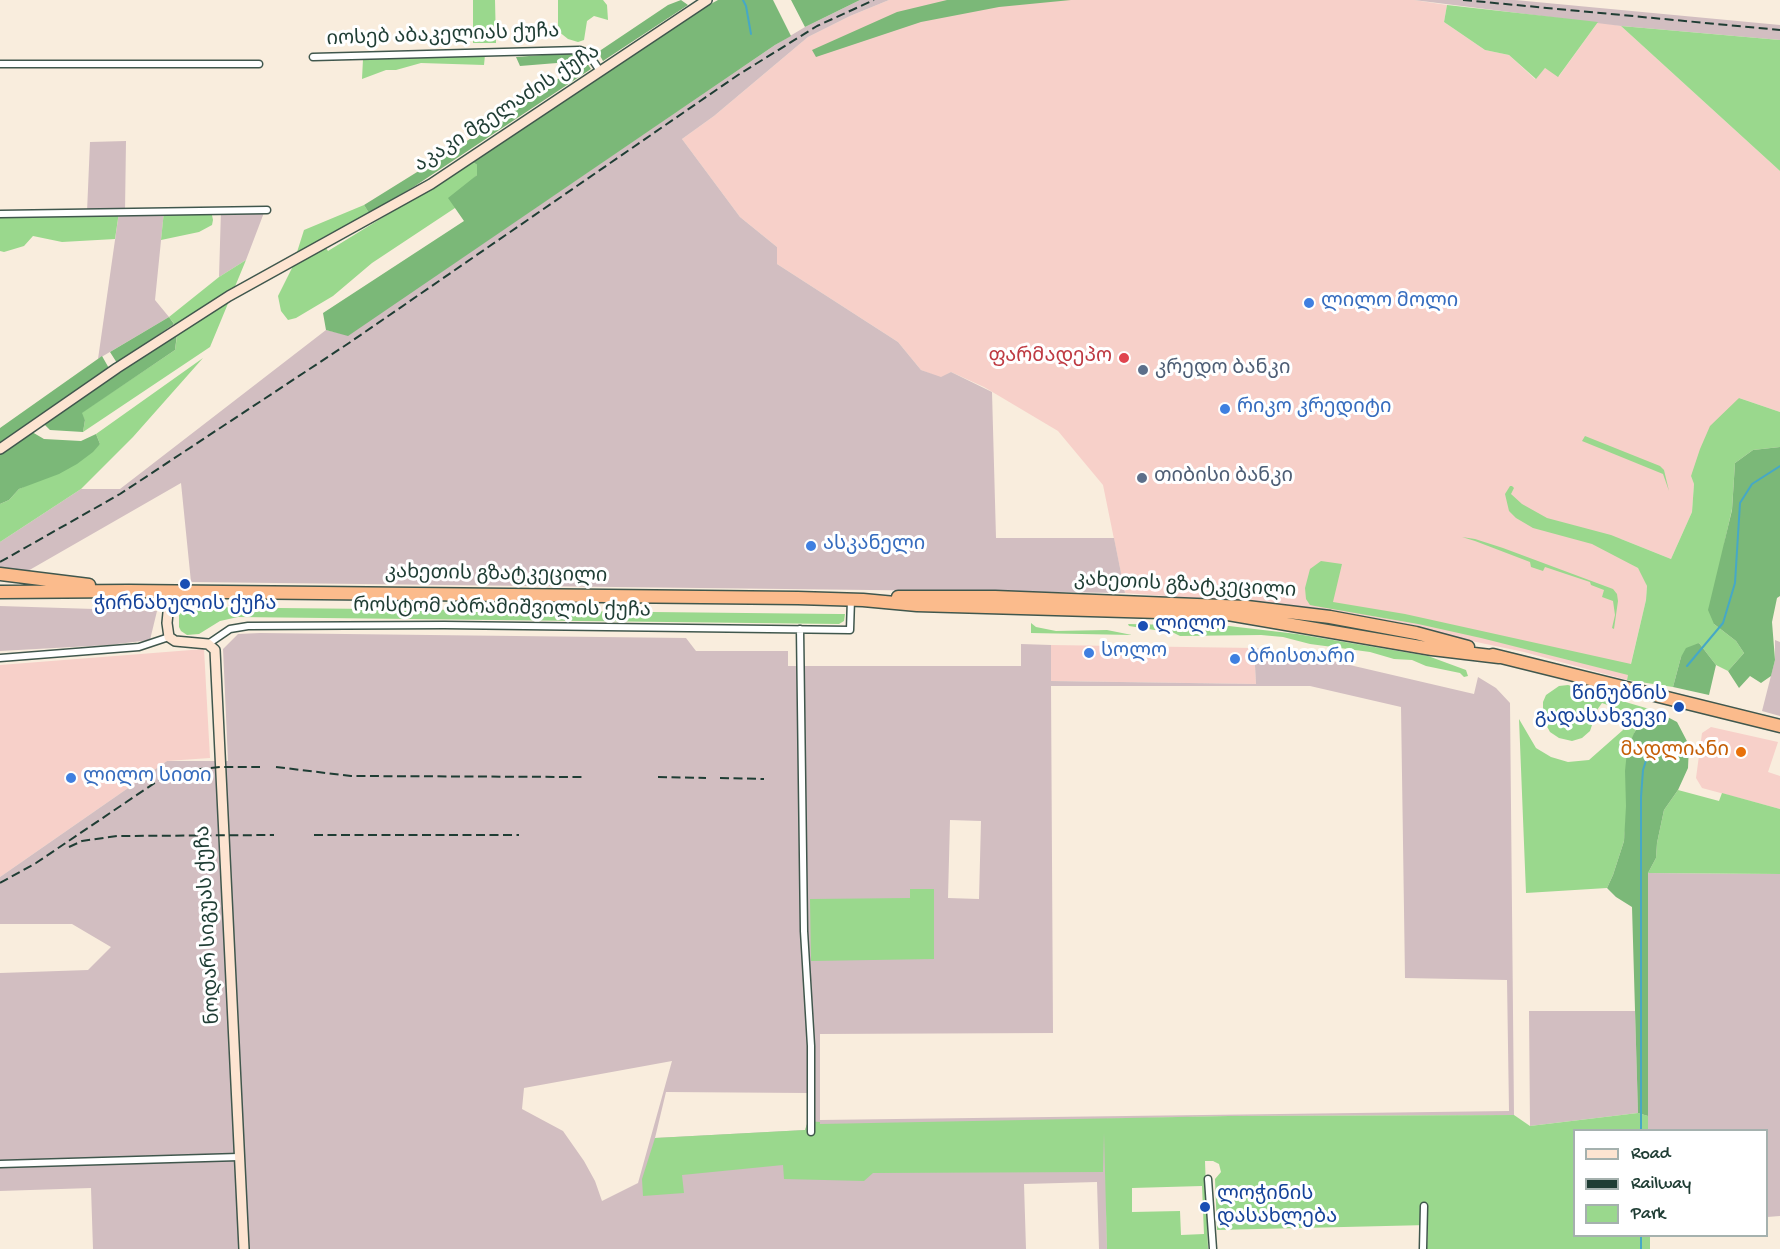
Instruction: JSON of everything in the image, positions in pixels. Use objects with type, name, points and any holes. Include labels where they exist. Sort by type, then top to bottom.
[{"type":"highway","name":"კახეთის გზატკეცილი","points":[[0,574],[129,591]]},
{"type":"highway","name":"კახეთის გზატკეცილი","points":[[0,592],[129,591],[857,600],[918,596],[1214,604],[1277,610],[1416,633],[1499,657],[1780,726]]},
{"type":"street","name":"აკაკი მგელაძის ქუჩა","points":[[0,449],[117,368],[228,296],[431,183],[600,71],[692,4],[707,0]]},
{"type":"street","name":"იოსებ აბაკელიას ქუჩა","points":[[312,57],[580,50],[588,53],[600,71]]},
{"type":"street","points":[[0,64],[259,64]]},
{"type":"street","points":[[0,214],[267,210]]},
{"type":"street","points":[[170,592],[167,630],[169,637],[175,641],[208,644]]},
{"type":"street","name":"როსტომ აბრამიშვილის ქუჩა","points":[[208,644],[230,629],[248,626],[444,625],[850,630],[857,600]]},
{"type":"street","points":[[800,629],[804,931],[811,1046],[811,1132]]},
{"type":"street","points":[[0,658],[139,647],[169,637]]},
{"type":"street","name":"ნოდარ სიგუას ქუჩა","points":[[208,644],[215,650],[244,1249]]},
{"type":"street","points":[[0,1164],[239,1157]]},
{"type":"street","points":[[1208,1179],[1212,1249]]},
{"type":"street","points":[[1424,1206],[1424,1249]]},
{"type":"shaded area","points":[[860,0],[889,0],[808,37],[714,116],[682,139],[740,217],[777,247],[777,264],[898,342],[921,370],[941,377],[951,372],[992,392],[996,538],[1114,538],[1125,593],[191,582],[181,483],[26,572],[0,569],[0,542],[81,489],[120,489],[326,330],[348,335],[775,45],[805,27]]},
{"type":"shaded area","name":"ლილო მოლი","points":[[889,0],[1414,0],[1447,5],[1444,22],[1485,50],[1509,55],[1535,79],[1545,68],[1559,76],[1598,22],[1621,26],[1780,171],[1780,412],[1739,398],[1691,476],[1694,484],[1692,512],[1671,559],[1621,539],[1615,554],[1638,568],[1647,586],[1646,600],[1627,680],[1524,652],[1381,622],[1260,603],[1125,593],[1103,485],[1058,431],[984,387],[951,372],[941,378],[921,370],[898,342],[777,264],[777,247],[740,217],[682,139],[714,116],[808,37]]},
{"type":"shaded area","points":[[1414,0],[1515,0],[1780,25],[1780,40],[1621,26]]},
{"type":"shaded area","points":[[126,141],[125,211],[164,211],[155,300],[169,317],[98,359],[119,212],[87,212],[90,142]]},
{"type":"shaded area","points":[[221,210],[265,210],[246,260],[219,277]]},
{"type":"shaded area","points":[[0,606],[157,611],[150,640],[109,645],[0,651]]},
{"type":"shaded area","points":[[238,634],[686,638],[696,651],[788,651],[788,666],[1021,666],[1021,644],[1051,645],[1051,681],[1256,684],[1254,648],[1294,652],[1474,694],[1478,677],[1496,688],[1510,703],[1514,1115],[1105,1119],[1107,1249],[1099,1249],[1097,1182],[1024,1184],[1026,1249],[93,1249],[91,1188],[0,1191],[0,973],[88,970],[111,947],[72,924],[0,924],[0,877],[167,761],[228,761],[223,649]],"holes":[[[1051,686],[1310,686],[1401,707],[1405,978],[1507,980],[1509,1111],[820,1120],[820,1034],[1053,1033]],[[950,820],[981,821],[979,899],[948,898]],[[672,1061],[638,1183],[602,1201],[595,1181],[584,1161],[563,1131],[522,1109],[524,1088]],[[666,1092],[807,1093],[808,1121],[805,1130],[655,1138]]]},
{"type":"shaded area","points":[[1775,640],[1780,642],[1780,716],[1762,711],[1775,660]]},
{"type":"shaded area","points":[[1051,645],[1254,648],[1256,684],[1051,681]]},
{"type":"shaded area","name":"ლილო სითი","points":[[204,649],[210,758],[167,761],[0,877],[0,665]]},
{"type":"shaded area","points":[[1711,727],[1778,742],[1768,772],[1780,776],[1780,809],[1702,788],[1696,778],[1702,733]]},
{"type":"shaded area","points":[[1648,873],[1780,874],[1780,1216],[1768,1217],[1768,1129],[1648,1129]]},
{"type":"shaded area","points":[[1529,1011],[1635,1011],[1638,1113],[1530,1126]]},
{"type":"green space","points":[[473,0],[495,0],[496,43],[473,43]]},
{"type":"green space","points":[[558,0],[603,0],[607,5],[608,20],[594,16],[587,21],[584,40],[578,42],[568,39],[558,31]]},
{"type":"green space","points":[[681,0],[688,5],[603,61],[598,52],[668,5]]},
{"type":"green space","points":[[718,0],[773,0],[791,36],[348,336],[326,330],[323,313],[464,221],[448,198],[477,175],[477,165],[473,162],[698,11]]},
{"type":"green space","points":[[791,0],[860,0],[805,27]]},
{"type":"green space","points":[[947,0],[1071,0],[999,7],[921,22],[816,57],[812,50],[897,12]]},
{"type":"green space","points":[[1447,5],[1598,22],[1558,77],[1545,68],[1536,79],[1509,55],[1485,50],[1444,22]]},
{"type":"green space","points":[[1621,26],[1780,40],[1780,171]]},
{"type":"green space","points":[[581,54],[591,69],[415,186],[369,213],[364,205],[467,141],[566,72],[564,65],[557,63],[520,66],[516,57]]},
{"type":"green space","points":[[485,55],[484,65],[421,63],[396,70],[386,70],[362,79],[363,59]]},
{"type":"green space","points":[[473,162],[477,165],[477,175],[465,187],[455,208],[372,263],[333,296],[296,318],[288,320],[281,311],[278,296],[292,268],[304,230],[364,205],[369,213],[320,239],[328,251]]},
{"type":"green space","points":[[211,210],[212,225],[199,232],[161,240],[164,211]]},
{"type":"green space","points":[[119,212],[115,239],[62,242],[33,236],[24,246],[0,251],[0,214]]},
{"type":"green space","points":[[246,260],[210,347],[83,432],[85,420],[81,413],[175,350],[178,329],[169,317],[219,277]]},
{"type":"green space","points":[[169,317],[174,324],[117,363],[110,352]]},
{"type":"green space","points":[[177,334],[175,350],[82,413],[85,420],[83,432],[50,430],[44,424]]},
{"type":"green space","points":[[102,356],[110,370],[0,445],[0,428]]},
{"type":"green space","points":[[203,358],[133,437],[81,489],[0,542],[0,504],[9,500],[19,489],[100,444],[96,434]]},
{"type":"green space","points":[[1739,398],[1780,412],[1780,447],[1753,450],[1735,463],[1732,509],[1725,540],[1714,624],[1736,641],[1744,653],[1728,671],[1716,665],[1699,643],[1681,657],[1673,687],[1627,680],[1628,675],[1418,624],[1310,605],[1306,599],[1305,588],[1310,569],[1321,561],[1342,564],[1333,602],[1405,614],[1631,664],[1646,600],[1647,586],[1638,568],[1592,544],[1533,528],[1509,511],[1505,494],[1512,486],[1514,488],[1511,494],[1522,504],[1547,518],[1611,535],[1671,559],[1692,512],[1694,484],[1691,476],[1700,449],[1710,426]]},
{"type":"green space","points":[[32,432],[44,439],[81,441],[96,434],[100,444],[77,464],[59,474],[19,489],[9,500],[0,504],[0,454]]},
{"type":"green space","points":[[1585,436],[1660,466],[1664,470],[1669,491],[1663,474],[1582,441]]},
{"type":"green space","points":[[1780,447],[1780,596],[1777,598],[1772,622],[1775,660],[1771,676],[1761,683],[1750,676],[1739,688],[1728,671],[1744,653],[1736,641],[1714,624],[1708,610],[1732,510],[1735,463],[1753,450]]},
{"type":"green space","points":[[1462,537],[1503,548],[1613,589],[1618,601],[1614,629],[1612,628],[1615,615],[1613,601],[1602,597],[1604,590],[1591,585],[1590,582],[1545,567],[1543,571],[1531,567],[1530,562]]},
{"type":"green space","points":[[186,607],[845,614],[844,621],[839,624],[238,617],[220,621],[199,634],[187,635],[179,627],[179,615]]},
{"type":"green space","points":[[1031,623],[1036,627],[1056,631],[1107,630],[1132,635],[1031,633]]},
{"type":"green space","points":[[1128,624],[1229,626],[1297,634],[1428,656],[1466,670],[1468,676],[1464,677],[1460,673],[1426,666],[1412,660],[1394,659],[1370,652],[1310,644],[1283,637],[1180,636]]},
{"type":"green space","points":[[1699,643],[1716,665],[1709,695],[1673,687],[1681,657],[1686,648]]},
{"type":"green space","points":[[1568,685],[1656,711],[1647,714],[1634,733],[1624,841],[1607,888],[1526,893],[1519,719],[1536,748],[1551,757],[1568,762],[1589,760],[1623,730],[1619,709],[1602,703],[1597,710],[1590,731],[1582,738],[1572,741],[1559,738],[1550,732],[1543,719],[1543,702],[1546,695],[1559,686]]},
{"type":"green space","points":[[1656,711],[1677,722],[1689,745],[1688,768],[1678,790],[1664,810],[1656,858],[1648,873],[1648,1116],[1638,1113],[1632,907],[1607,888],[1624,841],[1627,751],[1634,733],[1647,714]]},
{"type":"green space","points":[[1678,790],[1719,801],[1722,793],[1780,809],[1780,874],[1648,873],[1656,858],[1664,810]]},
{"type":"green space","points":[[910,889],[934,889],[934,959],[811,961],[810,899],[910,898]]},
{"type":"green space","points":[[1638,1113],[1648,1116],[1648,1129],[1573,1129],[1573,1237],[1650,1237],[1650,1249],[1427,1249],[1428,1225],[1217,1230],[1215,1179],[1221,1172],[1219,1164],[1205,1161],[1208,1249],[1107,1249],[1104,1133],[1103,1172],[873,1173],[864,1181],[784,1179],[783,1165],[682,1175],[684,1193],[643,1196],[642,1179],[655,1138],[805,1130],[808,1121],[820,1122],[820,1124],[1229,1116],[1514,1115],[1530,1126]],"holes":[[[1202,1186],[1204,1234],[1181,1235],[1180,1211],[1132,1212],[1132,1188]]]},
{"type":"waterway","points":[[743,0],[751,34]]},
{"type":"waterway","points":[[1687,666],[1723,623],[1735,583],[1740,503],[1752,484],[1780,466]]},
{"type":"waterway","points":[[1641,1129],[1641,797],[1643,770],[1651,745]]},
{"type":"waterway","points":[[1641,1237],[1641,1249]]},
{"type":"railway","points":[[0,562],[120,494],[349,343],[738,75],[817,26],[874,0]]},
{"type":"railway","points":[[1463,0],[1780,30]]},
{"type":"railway","points":[[0,883],[36,863],[159,780],[191,770],[260,767]]},
{"type":"railway","points":[[276,767],[351,776],[582,777]]},
{"type":"railway","points":[[658,777],[706,778]]},
{"type":"railway","points":[[720,778],[764,779]]},
{"type":"railway","points":[[69,847],[82,841],[117,836],[274,835]]},
{"type":"railway","points":[[314,835],[519,835]]},
{"type":"place","name":"ლილო მოლი","points":[[1309,303]]},
{"type":"place","name":"ფარმადეპო","points":[[1124,358]]},
{"type":"place","name":"კრედო ბანკი","points":[[1143,370]]},
{"type":"place","name":"რიკო კრედიტი","points":[[1225,409]]},
{"type":"place","name":"თიბისი ბანკი","points":[[1142,478]]},
{"type":"place","name":"ასკანელი","points":[[811,546]]},
{"type":"place","name":"ჭირნახულის ქუჩა","points":[[185,584]]},
{"type":"place","name":"ლილო","points":[[1143,626]]},
{"type":"place","name":"სოლო","points":[[1089,653]]},
{"type":"place","name":"ბრისთარი","points":[[1235,659]]},
{"type":"place","name":"წინუბნის გადასახვევი","points":[[1679,707]]},
{"type":"place","name":"მადლიანი","points":[[1741,752]]},
{"type":"place","name":"ლილო სითი","points":[[71,778]]},
{"type":"place","name":"ლოჭინის დასახლება","points":[[1205,1207]]}]
